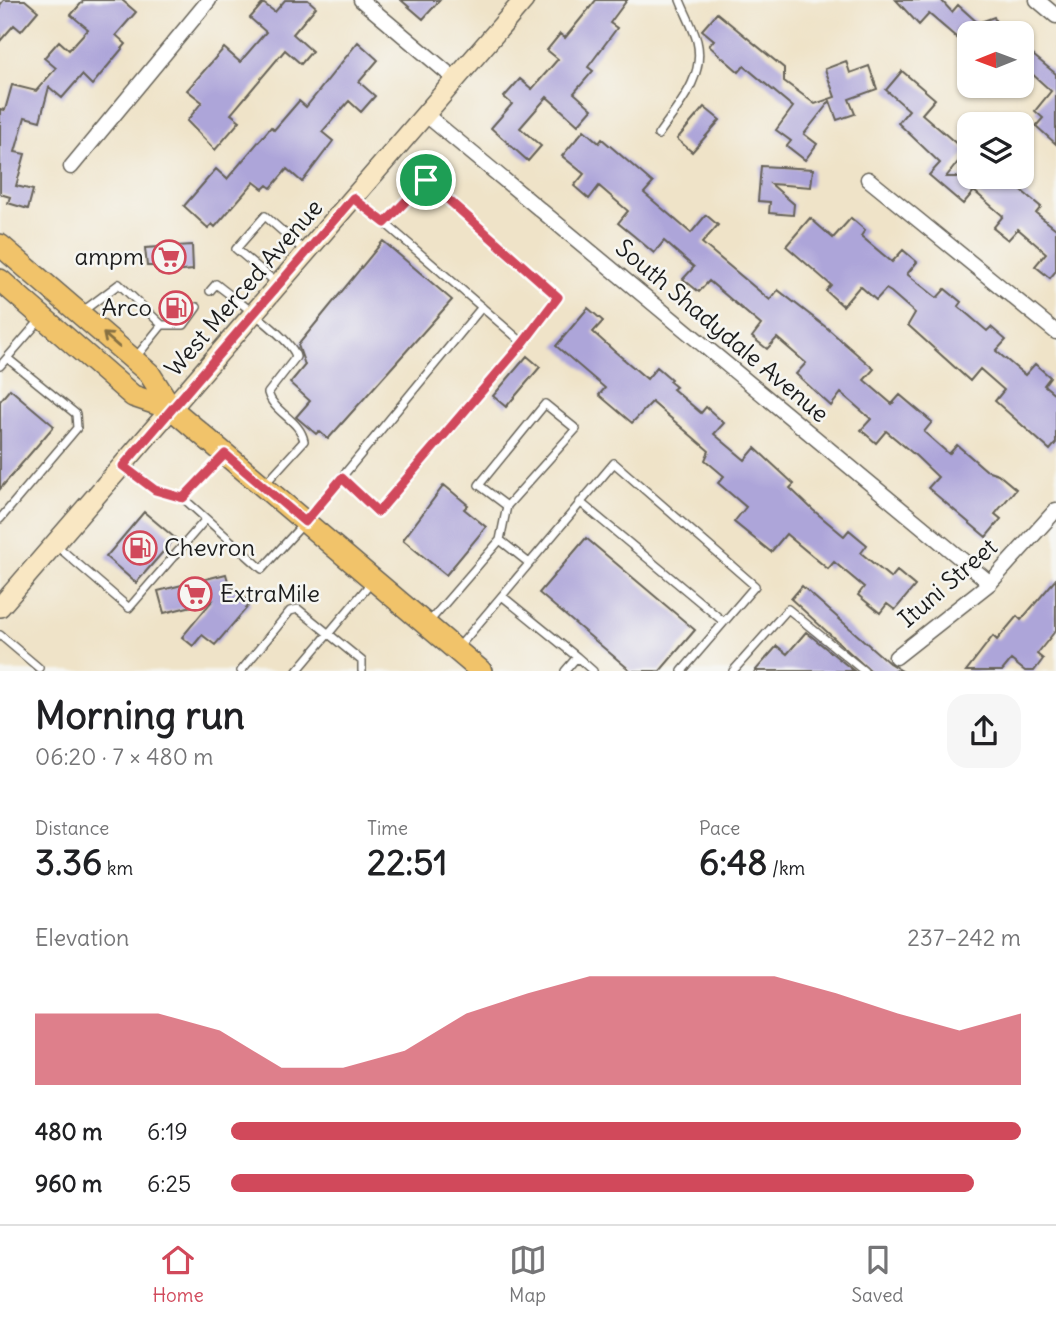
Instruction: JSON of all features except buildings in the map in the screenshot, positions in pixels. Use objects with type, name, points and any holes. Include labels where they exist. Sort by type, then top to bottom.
[{"type":"main road","points":[[0,245],[149,373],[172,409],[481,671]]},
{"type":"main road","points":[[0,280],[134,396],[172,409]]},
{"type":"street","points":[[71,167],[209,0]]},
{"type":"street","points":[[361,0],[456,80]]},
{"type":"street","name":"West Merced Avenue","points":[[4,596],[55,544],[524,0]]},
{"type":"street","points":[[1038,0],[1056,16]]},
{"type":"street","name":"South Shadydale Avenue","points":[[425,114],[990,583]]},
{"type":"street","points":[[868,179],[1056,332]]},
{"type":"street","name":"Ituni Street","points":[[896,657],[990,583],[1056,510]]},
{"type":"lane","points":[[658,135],[695,78],[699,65],[697,41],[680,0]]},
{"type":"lane","points":[[342,478],[378,512],[523,343],[558,297],[426,180],[385,223]]},
{"type":"lane","points":[[353,198],[523,343]]},
{"type":"lane","points":[[278,285],[236,249],[264,216],[307,252]]},
{"type":"lane","points":[[79,313],[119,284],[162,325],[184,325],[197,307]]},
{"type":"lane","points":[[211,291],[216,284],[284,337],[295,349],[296,357],[268,393],[271,402],[304,436],[302,444],[263,486]]},
{"type":"lane","points":[[123,466],[155,490],[183,498],[262,569],[342,478],[482,307]]},
{"type":"lane","points":[[0,366],[43,316]]},
{"type":"lane","points":[[134,360],[162,325]]},
{"type":"lane","points":[[0,519],[77,428],[76,415],[7,358]]},
{"type":"lane","points":[[427,625],[500,540],[507,506],[576,429],[545,404],[479,485],[507,506]]},
{"type":"lane","points":[[183,498],[225,454]]},
{"type":"lane","points":[[456,650],[614,463],[755,586],[682,671]]},
{"type":"lane","points":[[580,502],[724,622]]},
{"type":"lane","points":[[55,544],[129,608],[206,519]]},
{"type":"lane","points":[[500,540],[529,563]]},
{"type":"lane","points":[[297,671],[374,580]]},
{"type":"lane","points":[[502,596],[593,671]]},
{"type":"lane","points":[[241,671],[290,611],[298,609],[362,661],[362,671]]},
{"type":"lane","points":[[733,671],[788,609],[864,671]]},
{"type":"lane","points":[[0,635],[39,670]]},
{"type":"lane","points":[[565,671],[577,657]]},
{"type":"place","name":"ampm","points":[[169,257]]},
{"type":"place","name":"Arco","points":[[176,308]]},
{"type":"place","name":"Chevron","points":[[140,548]]},
{"type":"place","name":"ExtraMile","points":[[195,594]]},
{"type":"route","points":[[426,180],[558,297],[523,343],[378,512],[342,478],[305,522],[225,454],[183,498],[155,490],[123,466],[353,198],[385,223],[426,180]]}]
